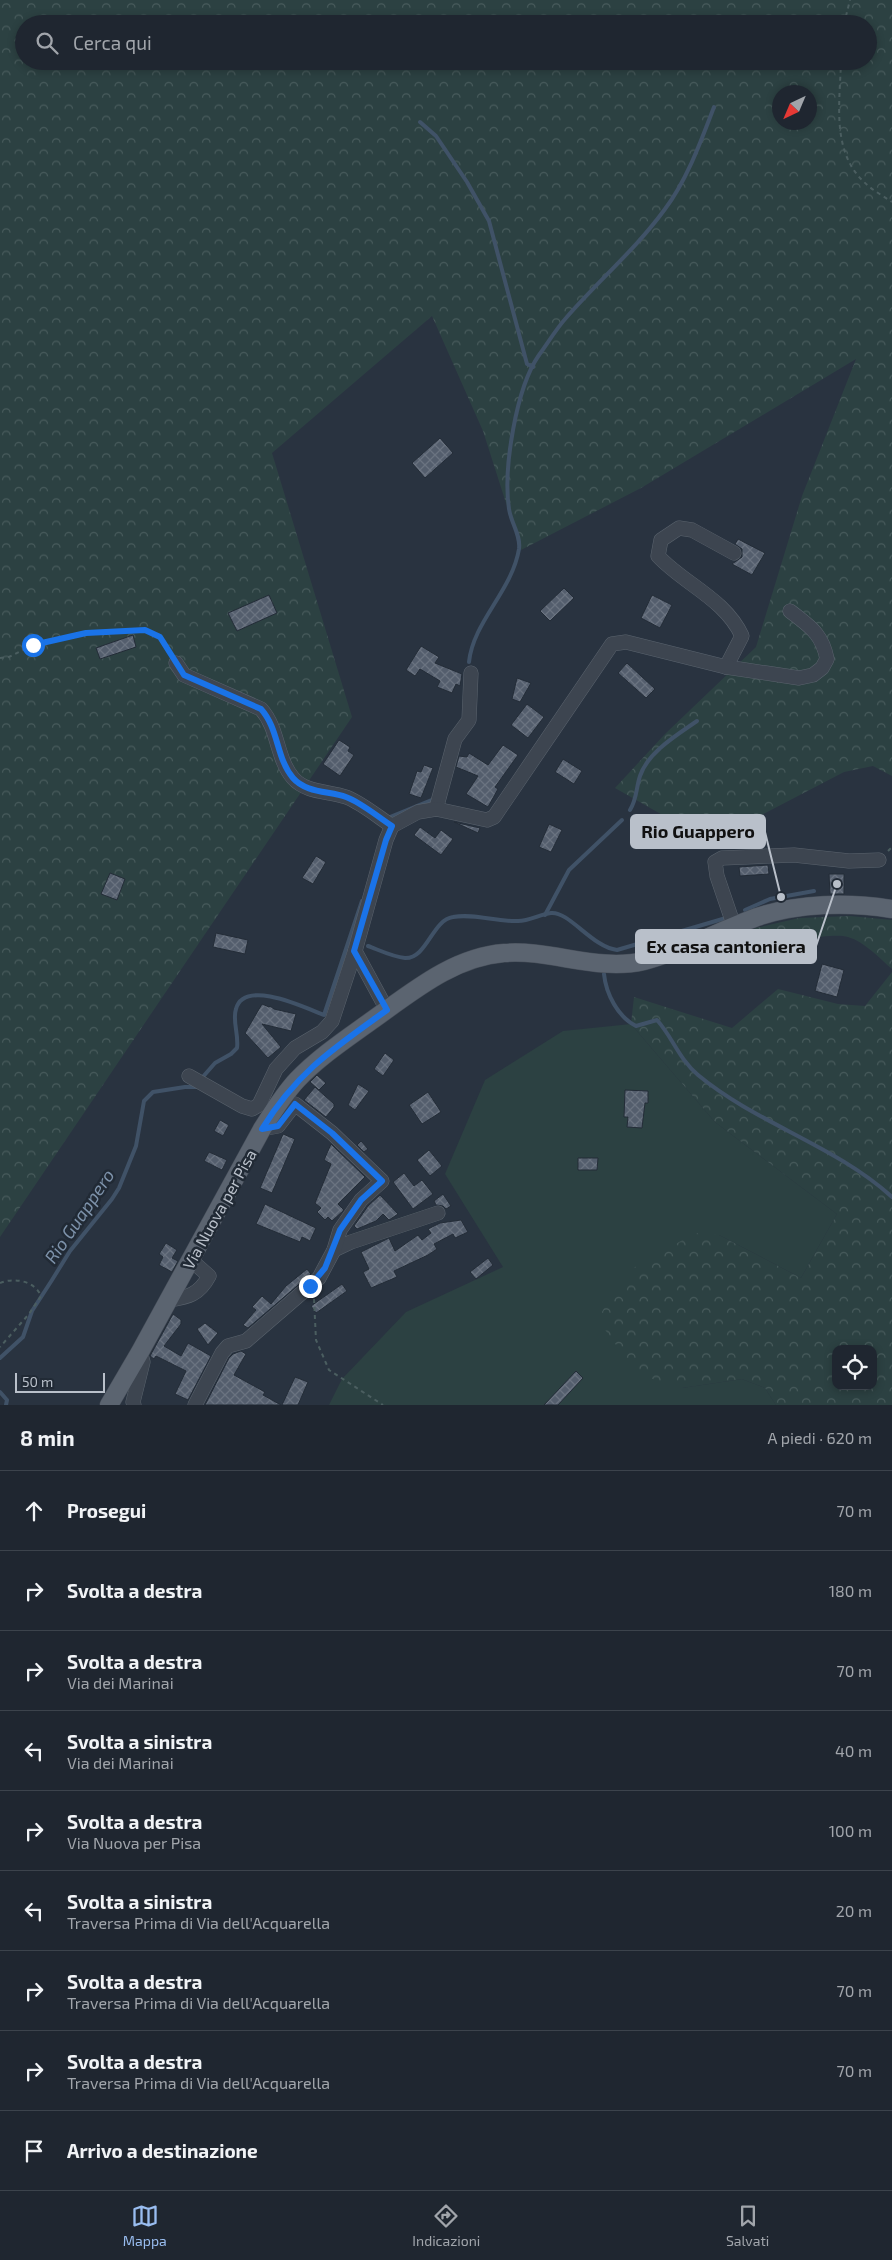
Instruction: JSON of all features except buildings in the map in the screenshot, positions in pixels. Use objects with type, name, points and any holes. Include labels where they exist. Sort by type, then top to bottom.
[{"type":"main road","name":"Via Nuova per Pisa","points":[[109,1405],[169,1300],[262,1129],[285,1094],[308,1069],[424,984],[449,969],[486,956],[517,953],[600,963],[634,962],[666,954],[734,926],[774,913],[806,907],[851,905],[892,909]]},
{"type":"street","points":[[726,667],[742,636],[735,622],[710,597],[666,565],[658,556],[661,540],[679,528],[692,530],[734,553]]},
{"type":"street","points":[[189,1076],[242,1106],[252,1109],[259,1105],[276,1069],[295,1048],[322,1032],[332,1021],[386,840],[392,826],[418,812],[436,810],[487,820],[494,817],[612,644],[626,642],[665,650],[726,667],[799,678],[813,675],[822,668],[827,660],[824,646],[816,632],[790,610]]},
{"type":"street","points":[[176,663],[184,675],[261,709],[270,719],[286,766],[294,779],[311,790],[348,798],[392,826]]},
{"type":"street","points":[[436,810],[455,739],[469,720],[471,673]]},
{"type":"street","points":[[734,926],[717,876],[715,862],[722,858],[794,855],[849,861],[879,860]]},
{"type":"street","points":[[354,951],[387,1010]]},
{"type":"street","points":[[194,1405],[222,1353],[228,1346],[246,1341],[310,1286],[325,1268],[334,1250],[340,1230],[361,1200],[382,1181],[332,1133],[295,1104],[278,1126],[262,1129]]},
{"type":"street","points":[[334,1250],[351,1242],[438,1213]]},
{"type":"street","points":[[169,1300],[184,1298],[200,1290],[209,1276],[191,1260]]},
{"type":"street","points":[[134,1405],[133,1402],[143,1362],[140,1352]]},
{"type":"path","points":[[846,15],[850,0]]},
{"type":"path","points":[[841,70],[840,135],[847,158],[863,181],[892,202]]},
{"type":"path","points":[[0,658],[9,657],[33,645],[86,633],[145,630],[160,637],[176,663]]},
{"type":"path","points":[[0,1283],[21,1280],[39,1291],[41,1296],[29,1314],[0,1347]]},
{"type":"path","points":[[310,1286],[316,1306],[316,1340],[329,1370],[383,1405]]},
{"type":"green space","points":[[0,0],[892,0],[892,776],[873,766],[844,772],[710,842],[615,788],[665,734],[756,647],[802,496],[856,359],[641,488],[521,550],[483,431],[432,316],[272,453],[352,717],[0,1237]]},
{"type":"green space","points":[[850,916],[892,920],[892,969],[866,946],[848,937],[824,936],[807,938],[725,954],[721,942],[756,928],[799,918]]},
{"type":"green space","points":[[892,972],[892,1405],[776,1405],[765,1388],[742,1379],[682,1388],[637,1374],[598,1320],[613,1290],[635,1267],[695,1233],[719,1235],[801,1278],[837,1214],[715,1122],[631,1024],[634,997],[732,1028],[778,989],[838,1004],[865,1006]]},
{"type":"green space","points":[[631,1024],[715,1122],[837,1214],[801,1278],[719,1235],[682,1388],[742,1379],[765,1388],[776,1405],[329,1405],[342,1379],[406,1312],[503,1267],[445,1174],[485,1080],[563,1031]]},
{"type":"waterway","points":[[469,662],[472,647],[478,633],[509,579],[519,549],[519,539],[509,509],[508,473],[513,429],[524,387],[531,369],[562,322],[642,238],[673,198],[699,147],[714,107]]},
{"type":"waterway","points":[[420,122],[436,136],[467,182],[489,221],[527,364],[533,367]]},
{"type":"waterway","points":[[630,810],[640,776],[649,759],[672,738],[697,721]]},
{"type":"waterway","points":[[390,817],[434,799]]},
{"type":"waterway","points":[[545,915],[569,870],[622,820]]},
{"type":"waterway","name":"Rio Guappero","points":[[745,910],[770,899],[814,891]]},
{"type":"waterway","name":"Rio Guappero","points":[[201,1079],[215,1063],[231,1054],[237,1048],[235,1013],[241,1000],[251,996],[263,995],[290,1002],[324,1015],[362,901]]},
{"type":"waterway","name":"Rio Guappero","points":[[368,946],[396,956],[413,957],[440,925],[453,917],[469,916],[518,921],[551,913],[565,918],[599,943],[617,950],[726,918]]},
{"type":"waterway","points":[[604,974],[610,997],[618,1011],[636,1026],[657,1020],[691,1069],[698,1075],[745,1107],[846,1163],[892,1197]]},
{"type":"waterway","name":"Rio Guappero","points":[[0,1358],[23,1337],[32,1311],[70,1251],[119,1188],[136,1146],[144,1101],[153,1092],[197,1087]]},
{"type":"waterway","points":[[0,1392],[7,1400],[6,1405]]},
{"type":"place","name":"Ex casa cantoniera","points":[[837,884]]},
{"type":"place","name":"Rio Guappero","points":[[781,897]]},
{"type":"route","points":[[33,645],[86,633],[145,630],[160,637],[184,675],[261,709],[270,719],[286,766],[294,779],[311,790],[348,798],[392,826],[386,840],[354,951],[387,1010],[308,1069],[285,1094],[262,1129],[278,1126],[295,1104],[332,1133],[369,1166],[382,1181],[361,1200],[340,1230],[334,1250],[325,1268],[319,1278],[310,1286]]}]
